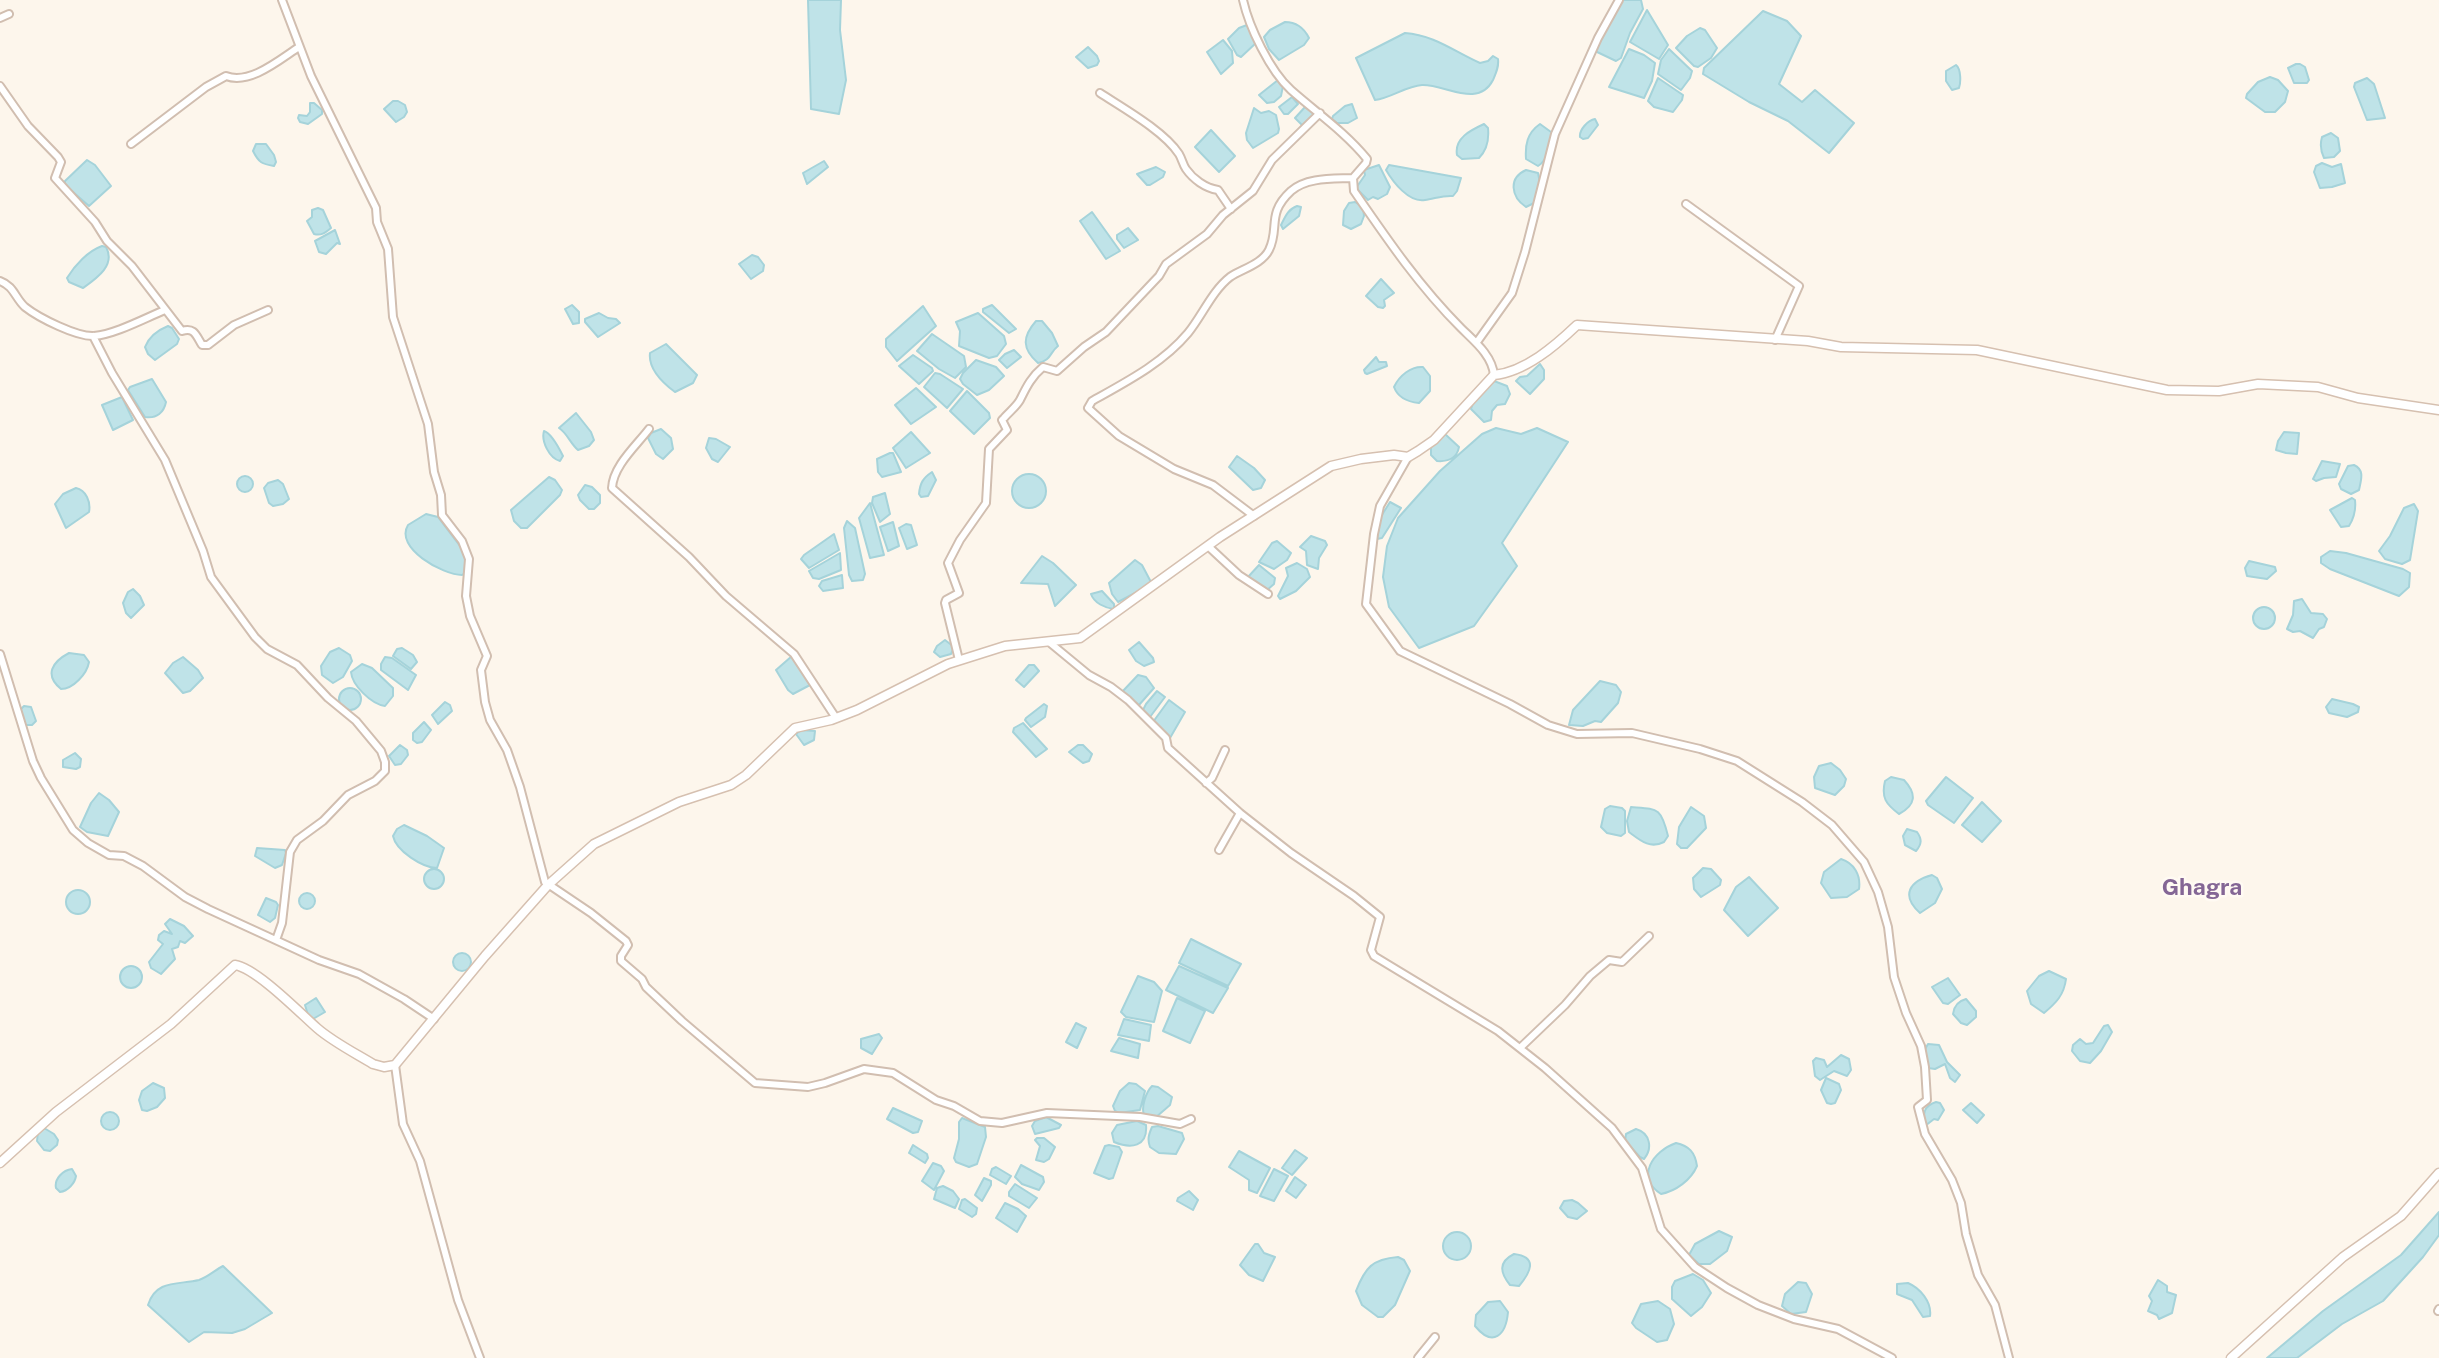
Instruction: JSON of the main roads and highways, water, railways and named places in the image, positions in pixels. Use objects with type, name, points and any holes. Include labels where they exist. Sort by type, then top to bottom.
[{"type":"water","points":[[808,0],[841,0],[840,30],[846,80],[839,114],[811,109]]},
{"type":"water","points":[[1621,0],[1641,0],[1643,9],[1621,58],[1616,61],[1595,51]]},
{"type":"water","points":[[1647,10],[1668,45],[1659,59],[1630,42]]},
{"type":"water","points":[[1763,11],[1787,21],[1801,36],[1779,84],[1802,102],[1815,90],[1854,123],[1829,153],[1788,121],[1749,102],[1703,74],[1704,68]]},
{"type":"water","points":[[1285,22],[1299,26],[1309,38],[1304,45],[1279,60],[1269,49],[1264,37],[1270,30]]},
{"type":"water","points":[[1250,26],[1256,43],[1241,57],[1228,39],[1239,28]]},
{"type":"water","points":[[1700,28],[1705,30],[1717,48],[1711,58],[1698,67],[1676,48],[1687,36]]},
{"type":"water","points":[[1405,33],[1435,40],[1480,63],[1493,56],[1498,62],[1493,80],[1479,93],[1460,93],[1422,85],[1375,100],[1356,58]]},
{"type":"water","points":[[1223,40],[1232,51],[1233,63],[1221,74],[1207,52]]},
{"type":"water","points":[[1088,47],[1099,61],[1097,65],[1088,68],[1076,57]]},
{"type":"water","points":[[1629,49],[1655,63],[1652,81],[1644,98],[1609,87]]},
{"type":"water","points":[[1669,49],[1692,71],[1681,90],[1658,74],[1661,60]]},
{"type":"water","points":[[2296,64],[2305,67],[2309,80],[2307,83],[2294,83],[2288,68]]},
{"type":"water","points":[[1956,65],[1960,72],[1960,85],[1952,90],[1946,81],[1946,71]]},
{"type":"water","points":[[2270,77],[2278,80],[2288,91],[2285,102],[2275,112],[2265,112],[2246,98],[2258,82]]},
{"type":"water","points":[[1658,78],[1683,95],[1673,112],[1654,107],[1648,101]]},
{"type":"water","points":[[2367,78],[2374,84],[2385,118],[2367,120],[2354,87],[2355,83]]},
{"type":"water","points":[[1278,80],[1283,86],[1281,96],[1274,102],[1267,103],[1259,95]]},
{"type":"water","points":[[1292,97],[1298,104],[1288,114],[1284,114],[1279,107]]},
{"type":"water","points":[[393,101],[405,105],[407,112],[396,122],[384,109]]},
{"type":"water","points":[[310,103],[322,110],[322,114],[308,124],[300,122],[299,115],[307,116],[310,112]]},
{"type":"water","points":[[1352,104],[1357,118],[1348,123],[1337,123],[1332,119],[1345,106]]},
{"type":"water","points":[[1305,107],[1314,113],[1314,116],[1303,126],[1295,118]]},
{"type":"water","points":[[1254,108],[1261,113],[1269,111],[1276,115],[1279,129],[1278,133],[1253,148],[1246,133]]},
{"type":"water","points":[[1595,119],[1598,125],[1588,138],[1580,137],[1584,126]]},
{"type":"water","points":[[1484,124],[1488,132],[1484,151],[1479,158],[1462,159],[1457,155],[1461,139]]},
{"type":"water","points":[[1540,124],[1551,132],[1551,141],[1547,156],[1538,166],[1526,159],[1526,149],[1530,135]]},
{"type":"water","points":[[1211,130],[1235,156],[1219,172],[1195,147]]},
{"type":"water","points":[[2331,133],[2338,138],[2340,151],[2334,157],[2324,158],[2322,137]]},
{"type":"water","points":[[256,144],[266,144],[274,155],[274,166],[264,164],[257,158],[253,151]]},
{"type":"water","points":[[87,160],[95,165],[111,186],[89,206],[65,185],[65,181]]},
{"type":"water","points":[[824,161],[828,167],[807,184],[803,173]]},
{"type":"water","points":[[2322,163],[2332,167],[2341,164],[2345,183],[2320,188],[2314,172],[2316,166]]},
{"type":"water","points":[[1379,165],[1390,187],[1387,194],[1368,200],[1356,188],[1365,175],[1364,170]]},
{"type":"water","points":[[1389,165],[1461,178],[1453,196],[1419,200],[1407,195],[1397,186],[1386,170]]},
{"type":"water","points":[[1156,167],[1165,172],[1163,177],[1150,185],[1137,174]]},
{"type":"water","points":[[1526,170],[1538,173],[1540,183],[1536,202],[1526,207],[1517,198],[1514,183],[1520,173]]},
{"type":"water","points":[[1355,202],[1363,207],[1364,216],[1361,224],[1351,229],[1343,225],[1344,211],[1349,203]]},
{"type":"water","points":[[1297,206],[1301,207],[1299,216],[1283,229],[1281,225],[1285,216]]},
{"type":"water","points":[[312,210],[323,210],[331,228],[319,235],[314,234],[307,221],[312,217]]},
{"type":"water","points":[[1092,212],[1120,251],[1106,259],[1080,221]]},
{"type":"water","points":[[1128,228],[1138,240],[1124,248],[1117,235]]},
{"type":"water","points":[[335,230],[340,244],[337,243],[326,254],[319,252],[315,241]]},
{"type":"water","points":[[102,246],[106,247],[109,260],[104,270],[83,288],[69,282],[67,278],[78,263]]},
{"type":"water","points":[[752,255],[758,257],[764,265],[763,271],[751,279],[739,264]]},
{"type":"water","points":[[1381,279],[1394,293],[1384,300],[1383,308],[1366,296]]},
{"type":"water","points":[[572,305],[579,312],[579,323],[573,324],[565,309]]},
{"type":"water","points":[[992,305],[1016,329],[1009,333],[983,312],[983,309]]},
{"type":"water","points":[[923,306],[936,326],[897,361],[886,347],[886,339]]},
{"type":"water","points":[[599,313],[620,323],[598,337],[585,319]]},
{"type":"water","points":[[978,313],[1004,336],[1006,344],[997,356],[989,358],[959,346],[960,331],[956,322]]},
{"type":"water","points":[[1036,321],[1042,321],[1058,346],[1048,358],[1038,363],[1029,353],[1026,343],[1028,332]]},
{"type":"water","points":[[168,326],[179,339],[177,344],[155,360],[145,347],[154,334]]},
{"type":"water","points":[[932,334],[964,356],[966,367],[955,378],[917,351]]},
{"type":"water","points":[[666,344],[697,375],[693,383],[675,392],[657,375],[651,365],[650,353]]},
{"type":"water","points":[[1014,350],[1021,357],[1007,368],[999,360]]},
{"type":"water","points":[[913,355],[933,371],[919,384],[899,366]]},
{"type":"water","points":[[1376,357],[1379,362],[1386,362],[1387,366],[1365,373],[1364,370]]},
{"type":"water","points":[[976,360],[996,367],[1004,376],[989,390],[977,395],[960,379]]},
{"type":"water","points":[[1540,364],[1544,370],[1544,379],[1530,394],[1516,381],[1527,376]]},
{"type":"water","points":[[1423,367],[1430,376],[1430,391],[1419,403],[1401,397],[1394,387],[1399,379],[1410,370]]},
{"type":"water","points":[[935,373],[963,389],[947,408],[924,387]]},
{"type":"water","points":[[152,379],[166,402],[159,414],[145,417],[128,390]]},
{"type":"water","points":[[1494,381],[1507,386],[1510,394],[1505,404],[1497,405],[1492,411],[1491,420],[1484,422],[1471,409],[1480,393]]},
{"type":"water","points":[[916,388],[936,407],[911,424],[895,405]]},
{"type":"water","points":[[967,391],[989,413],[990,418],[974,434],[950,411]]},
{"type":"water","points":[[122,397],[133,420],[113,430],[102,405]]},
{"type":"water","points":[[576,413],[594,440],[589,446],[578,450],[559,428]]},
{"type":"water","points":[[1496,428],[1521,434],[1537,428],[1568,442],[1502,543],[1517,566],[1474,626],[1419,648],[1389,607],[1383,577],[1387,546],[1398,518],[1440,471],[1482,434]]},
{"type":"water","points":[[661,429],[671,438],[673,449],[663,459],[656,454],[648,438],[651,433]]},
{"type":"water","points":[[544,431],[552,438],[563,456],[560,461],[547,449]]},
{"type":"water","points":[[911,432],[930,453],[906,468],[893,448]]},
{"type":"water","points":[[2284,432],[2299,433],[2297,454],[2276,450]]},
{"type":"water","points":[[1445,434],[1459,447],[1458,451],[1445,461],[1437,461],[1431,455],[1431,446]]},
{"type":"water","points":[[709,438],[730,447],[718,462],[712,459],[706,448]]},
{"type":"water","points":[[893,453],[901,472],[882,477],[878,472],[877,459]]},
{"type":"water","points":[[1237,456],[1265,480],[1261,488],[1253,490],[1229,467]]},
{"type":"water","points":[[2322,461],[2340,464],[2336,477],[2316,481],[2313,479]]},
{"type":"water","points":[[2354,465],[2361,472],[2361,479],[2359,490],[2351,494],[2341,489],[2339,484],[2348,466]]},
{"type":"water","points":[[932,472],[936,480],[928,496],[921,497],[921,484]]},
{"type":"water","points":[[1029,474],[1041,479],[1046,491],[1041,503],[1029,508],[1017,503],[1012,491],[1017,479]]},
{"type":"water","points":[[245,476],[251,478],[251,490],[245,492],[239,490],[237,484],[239,478]]},
{"type":"water","points":[[549,477],[555,480],[562,490],[560,495],[527,528],[521,528],[514,521],[511,510]]},
{"type":"water","points":[[278,480],[283,484],[289,499],[283,504],[273,506],[269,503],[264,488],[268,483]]},
{"type":"water","points":[[585,485],[592,487],[600,495],[600,503],[594,509],[589,509],[578,495]]},
{"type":"water","points":[[76,488],[83,491],[87,497],[89,512],[66,528],[55,504],[63,494]]},
{"type":"water","points":[[885,493],[890,514],[880,522],[872,503],[873,497]]},
{"type":"water","points":[[2352,498],[2355,503],[2352,520],[2349,526],[2341,527],[2330,510]]},
{"type":"water","points":[[1390,502],[1401,508],[1382,538],[1377,539],[1380,518]]},
{"type":"water","points":[[870,503],[884,555],[870,558],[859,518]]},
{"type":"water","points":[[2414,504],[2418,511],[2410,560],[2402,564],[2385,559],[2379,551],[2404,508]]},
{"type":"water","points":[[426,514],[438,517],[463,550],[466,559],[465,573],[462,575],[433,565],[423,559],[408,543],[408,525]]},
{"type":"water","points":[[847,521],[855,528],[865,574],[863,580],[852,581],[849,575],[844,528]]},
{"type":"water","points":[[893,522],[899,546],[888,551],[880,527]]},
{"type":"water","points":[[906,524],[911,525],[917,545],[907,549],[899,528]]},
{"type":"water","points":[[834,534],[839,550],[809,568],[801,559]]},
{"type":"water","points":[[1311,536],[1325,541],[1327,545],[1319,558],[1318,569],[1307,565],[1306,551],[1300,547]]},
{"type":"water","points":[[1277,541],[1291,553],[1287,560],[1274,569],[1259,562],[1272,543]]},
{"type":"water","points":[[2330,551],[2403,569],[2410,573],[2409,587],[2399,596],[2330,569],[2321,563],[2321,557]]},
{"type":"water","points":[[840,553],[841,570],[819,579],[813,578],[809,571]]},
{"type":"water","points":[[1042,556],[1076,585],[1055,606],[1048,584],[1021,583]]},
{"type":"water","points":[[1135,560],[1142,565],[1152,584],[1118,602],[1109,583]]},
{"type":"water","points":[[2249,561],[2275,567],[2276,571],[2267,579],[2247,576],[2245,568]]},
{"type":"water","points":[[1297,563],[1307,569],[1310,577],[1296,591],[1280,599],[1278,596],[1288,576],[1286,568]]},
{"type":"water","points":[[1259,565],[1275,578],[1274,584],[1266,591],[1249,581],[1248,577]]},
{"type":"water","points":[[842,575],[843,588],[823,591],[819,586],[822,581]]},
{"type":"water","points":[[133,589],[144,605],[131,618],[123,603],[128,592]]},
{"type":"water","points":[[1102,591],[1114,604],[1114,609],[1100,604],[1091,594]]},
{"type":"water","points":[[2302,599],[2311,613],[2323,614],[2327,619],[2324,627],[2319,629],[2313,638],[2300,631],[2287,629],[2293,615],[2294,601]]},
{"type":"water","points":[[2264,607],[2272,610],[2275,618],[2272,626],[2264,629],[2256,626],[2253,618],[2256,610]]},
{"type":"water","points":[[945,640],[954,647],[951,654],[940,657],[934,652]]},
{"type":"water","points":[[1139,642],[1154,662],[1144,666],[1136,661],[1129,650]]},
{"type":"water","points":[[339,648],[350,655],[352,661],[343,677],[333,683],[322,675],[321,666],[330,652]]},
{"type":"water","points":[[402,648],[413,655],[417,662],[411,669],[393,656],[397,649]]},
{"type":"water","points":[[69,653],[84,655],[89,662],[79,680],[61,689],[53,679],[52,669],[58,660]]},
{"type":"water","points":[[792,656],[810,685],[793,694],[776,670]]},
{"type":"water","points":[[183,657],[203,678],[190,691],[183,693],[165,673],[173,663]]},
{"type":"water","points":[[385,657],[392,658],[416,675],[408,690],[381,670]]},
{"type":"water","points":[[362,664],[372,668],[393,688],[393,696],[385,706],[368,698],[355,683],[351,672]]},
{"type":"water","points":[[1029,665],[1034,665],[1039,671],[1024,687],[1016,680]]},
{"type":"water","points":[[1138,675],[1146,677],[1154,688],[1139,705],[1122,692]]},
{"type":"water","points":[[1600,681],[1616,685],[1621,692],[1618,703],[1601,722],[1595,721],[1583,726],[1569,725],[1573,710]]},
{"type":"water","points":[[350,688],[358,691],[361,699],[358,707],[350,710],[342,707],[339,699],[342,691]]},
{"type":"water","points":[[1157,691],[1165,697],[1150,717],[1142,712]]},
{"type":"water","points":[[2332,699],[2359,707],[2358,712],[2347,717],[2329,713],[2326,707]]},
{"type":"water","points":[[1169,700],[1185,712],[1170,738],[1153,722]]},
{"type":"water","points":[[445,702],[450,705],[452,711],[438,724],[432,715]]},
{"type":"water","points":[[1044,704],[1047,706],[1045,717],[1031,727],[1026,718]]},
{"type":"water","points":[[24,706],[31,707],[36,721],[32,725],[24,725],[20,710]]},
{"type":"water","points":[[424,722],[431,730],[422,742],[417,743],[413,740],[413,733]]},
{"type":"water","points":[[1023,723],[1047,749],[1036,757],[1013,732],[1014,728]]},
{"type":"water","points":[[801,730],[815,731],[814,740],[804,745],[796,734]]},
{"type":"water","points":[[400,745],[407,750],[408,755],[401,764],[395,765],[389,756]]},
{"type":"water","points":[[1078,745],[1083,745],[1092,754],[1089,761],[1083,763],[1069,752]]},
{"type":"water","points":[[75,753],[81,759],[80,767],[63,767],[63,760]]},
{"type":"water","points":[[1831,763],[1846,779],[1844,786],[1835,795],[1815,788],[1814,777],[1819,766]]},
{"type":"water","points":[[1891,777],[1904,780],[1913,795],[1909,807],[1899,814],[1884,796],[1885,781]]},
{"type":"water","points":[[1946,777],[1973,798],[1954,823],[1926,801]]},
{"type":"water","points":[[99,793],[119,812],[108,836],[87,832],[80,827],[91,803]]},
{"type":"water","points":[[1982,802],[2001,821],[1982,842],[1962,825]]},
{"type":"water","points":[[1610,806],[1625,811],[1625,833],[1621,836],[1607,833],[1601,827],[1605,809]]},
{"type":"water","points":[[1631,807],[1657,811],[1668,836],[1664,842],[1650,844],[1629,832],[1627,821]]},
{"type":"water","points":[[1691,807],[1704,816],[1706,828],[1687,848],[1681,848],[1677,844],[1679,827]]},
{"type":"water","points":[[404,825],[444,848],[437,868],[418,862],[395,842],[393,836],[397,829]]},
{"type":"water","points":[[1907,829],[1917,832],[1920,837],[1916,851],[1905,845],[1903,836]]},
{"type":"water","points":[[257,848],[285,850],[282,865],[275,868],[255,856]]},
{"type":"water","points":[[1841,859],[1856,870],[1859,889],[1847,897],[1831,898],[1821,883],[1824,872]]},
{"type":"water","points":[[1703,868],[1711,869],[1721,880],[1720,885],[1701,897],[1694,889],[1693,878]]},
{"type":"water","points":[[430,869],[438,869],[444,879],[438,889],[430,889],[424,883],[424,875]]},
{"type":"water","points":[[1932,875],[1937,878],[1942,889],[1935,903],[1920,913],[1910,900],[1910,890],[1918,881]]},
{"type":"water","points":[[1749,877],[1778,908],[1748,936],[1724,910],[1736,887]]},
{"type":"water","points":[[78,890],[87,893],[90,902],[87,911],[78,914],[69,911],[66,902],[69,893]]},
{"type":"water","points":[[307,893],[313,895],[313,907],[307,909],[301,907],[299,901],[301,895]]},
{"type":"water","points":[[266,898],[278,905],[275,918],[270,922],[258,915]]},
{"type":"water","points":[[170,919],[184,926],[193,936],[185,943],[180,941],[178,947],[172,949],[175,959],[161,974],[151,968],[149,962],[163,944],[158,940],[159,935],[164,931],[172,934],[165,924]]},
{"type":"water","points":[[1191,939],[1241,964],[1228,986],[1179,963]]},
{"type":"water","points":[[462,953],[468,956],[471,962],[468,968],[462,971],[456,968],[453,962],[456,956]]},
{"type":"water","points":[[131,966],[139,969],[142,977],[139,985],[131,988],[123,985],[120,977],[123,969]]},
{"type":"water","points":[[1179,966],[1228,988],[1213,1013],[1166,990]]},
{"type":"water","points":[[2049,971],[2066,979],[2059,998],[2044,1013],[2031,1004],[2027,991],[2039,976]]},
{"type":"water","points":[[1138,976],[1154,982],[1162,991],[1154,1022],[1126,1017],[1121,1012]]},
{"type":"water","points":[[1948,978],[1960,995],[1948,1004],[1943,1003],[1932,987]]},
{"type":"water","points":[[316,998],[325,1012],[313,1019],[308,1015],[305,1005]]},
{"type":"water","points":[[1177,998],[1205,1011],[1190,1043],[1163,1031]]},
{"type":"water","points":[[1966,999],[1976,1011],[1976,1017],[1967,1025],[1961,1023],[1953,1014],[1957,1004]]},
{"type":"water","points":[[1124,1019],[1151,1025],[1149,1041],[1118,1035]]},
{"type":"water","points":[[1076,1023],[1086,1028],[1077,1048],[1066,1042]]},
{"type":"water","points":[[2108,1025],[2112,1032],[2101,1051],[2090,1063],[2080,1061],[2072,1051],[2073,1045],[2080,1039],[2086,1044],[2093,1043],[2104,1026]]},
{"type":"water","points":[[879,1034],[882,1038],[872,1054],[861,1048],[861,1039]]},
{"type":"water","points":[[1119,1038],[1140,1044],[1138,1058],[1111,1051]]},
{"type":"water","points":[[1928,1044],[1939,1045],[1947,1062],[1960,1075],[1955,1082],[1950,1078],[1945,1064],[1935,1069],[1928,1068],[1924,1051]]},
{"type":"water","points":[[1841,1055],[1849,1059],[1851,1070],[1847,1076],[1834,1071],[1820,1080],[1815,1076],[1813,1061],[1816,1058],[1824,1060],[1827,1067]]},
{"type":"water","points":[[1826,1078],[1839,1084],[1841,1090],[1835,1103],[1827,1103],[1821,1090]]},
{"type":"water","points":[[153,1083],[164,1088],[165,1098],[157,1107],[142,1110],[139,1100],[142,1091]]},
{"type":"water","points":[[1129,1083],[1136,1084],[1145,1091],[1140,1110],[1119,1113],[1113,1106],[1120,1091]]},
{"type":"water","points":[[1152,1086],[1172,1097],[1170,1105],[1155,1118],[1144,1115],[1143,1112]]},
{"type":"water","points":[[1936,1102],[1940,1103],[1944,1110],[1938,1120],[1934,1119],[1925,1126],[1925,1111]]},
{"type":"water","points":[[1971,1103],[1984,1115],[1977,1123],[1963,1110]]},
{"type":"water","points":[[893,1108],[922,1121],[918,1132],[913,1133],[887,1119]]},
{"type":"water","points":[[106,1112],[114,1112],[119,1121],[117,1128],[106,1130],[101,1125],[101,1117]]},
{"type":"water","points":[[1046,1117],[1061,1125],[1059,1128],[1035,1134],[1032,1126],[1035,1121]]},
{"type":"water","points":[[962,1118],[985,1127],[986,1137],[977,1164],[969,1167],[956,1162],[954,1158],[959,1139],[959,1122]]},
{"type":"water","points":[[1137,1121],[1146,1125],[1141,1142],[1126,1145],[1114,1142],[1112,1133],[1117,1125]]},
{"type":"water","points":[[1158,1126],[1182,1133],[1184,1139],[1176,1154],[1159,1153],[1150,1147],[1150,1132],[1152,1127]]},
{"type":"water","points":[[44,1128],[58,1140],[57,1145],[50,1151],[44,1150],[37,1141],[38,1132]]},
{"type":"water","points":[[1636,1129],[1649,1141],[1649,1150],[1644,1159],[1625,1141],[1626,1134]]},
{"type":"water","points":[[1044,1138],[1055,1147],[1049,1159],[1044,1162],[1036,1160],[1040,1146],[1035,1140]]},
{"type":"water","points":[[1676,1143],[1691,1150],[1697,1166],[1682,1184],[1661,1194],[1649,1180],[1650,1165],[1660,1152]]},
{"type":"water","points":[[913,1145],[927,1154],[925,1163],[909,1153]]},
{"type":"water","points":[[1105,1146],[1119,1147],[1122,1152],[1113,1178],[1109,1179],[1094,1173]]},
{"type":"water","points":[[1295,1150],[1307,1158],[1292,1175],[1282,1168]]},
{"type":"water","points":[[1239,1151],[1270,1168],[1257,1193],[1249,1190],[1249,1180],[1229,1167]]},
{"type":"water","points":[[933,1163],[941,1166],[944,1171],[934,1190],[922,1181]]},
{"type":"water","points":[[1021,1165],[1043,1177],[1044,1182],[1039,1190],[1022,1184],[1015,1177]]},
{"type":"water","points":[[996,1167],[1011,1176],[1006,1184],[990,1175]]},
{"type":"water","points":[[72,1169],[76,1176],[74,1181],[60,1192],[56,1188],[58,1178],[65,1171]]},
{"type":"water","points":[[1274,1169],[1288,1176],[1274,1201],[1260,1196]]},
{"type":"water","points":[[1295,1177],[1306,1185],[1296,1198],[1286,1191]]},
{"type":"water","points":[[984,1178],[991,1181],[991,1185],[982,1201],[975,1195]]},
{"type":"water","points":[[1015,1184],[1037,1198],[1029,1208],[1009,1196]]},
{"type":"water","points":[[943,1186],[953,1191],[959,1199],[955,1208],[934,1199],[937,1188]]},
{"type":"water","points":[[1189,1191],[1198,1200],[1193,1210],[1177,1201]]},
{"type":"water","points":[[965,1199],[977,1208],[972,1217],[959,1209]]},
{"type":"water","points":[[1572,1200],[1587,1211],[1577,1219],[1568,1217],[1560,1208],[1564,1201]]},
{"type":"water","points":[[1005,1203],[1026,1216],[1017,1232],[996,1218]]},
{"type":"water","points":[[2439,1212],[2439,1235],[2383,1301],[2342,1324],[2297,1358],[2267,1358],[2323,1311],[2401,1255]]},
{"type":"water","points":[[1719,1231],[1732,1237],[1727,1251],[1710,1264],[1699,1264],[1689,1255],[1695,1244]]},
{"type":"water","points":[[1457,1232],[1467,1236],[1471,1246],[1467,1256],[1457,1260],[1447,1256],[1443,1246],[1447,1236]]},
{"type":"water","points":[[1255,1244],[1258,1244],[1264,1253],[1275,1257],[1263,1281],[1249,1275],[1240,1265]]},
{"type":"water","points":[[1514,1254],[1527,1258],[1530,1266],[1519,1286],[1510,1285],[1502,1268],[1505,1261]]},
{"type":"water","points":[[1398,1257],[1404,1260],[1410,1271],[1395,1305],[1383,1317],[1378,1317],[1362,1305],[1356,1291],[1371,1266],[1382,1260]]},
{"type":"water","points":[[223,1266],[272,1313],[245,1329],[232,1333],[204,1332],[189,1342],[148,1305],[162,1287],[199,1280]]},
{"type":"water","points":[[1693,1274],[1703,1280],[1711,1293],[1702,1307],[1691,1316],[1672,1299],[1672,1287],[1675,1281]]},
{"type":"water","points":[[2158,1280],[2167,1286],[2167,1292],[2176,1295],[2172,1313],[2159,1319],[2148,1311],[2152,1301],[2149,1296]]},
{"type":"water","points":[[1798,1282],[1806,1283],[1812,1294],[1806,1312],[1791,1314],[1782,1306],[1785,1294]]},
{"type":"water","points":[[1908,1283],[1924,1296],[1930,1316],[1923,1317],[1912,1300],[1897,1294],[1897,1284]]},
{"type":"water","points":[[1500,1301],[1508,1312],[1505,1327],[1498,1336],[1487,1336],[1475,1326],[1476,1315],[1488,1302]]},
{"type":"water","points":[[1658,1301],[1670,1309],[1674,1324],[1667,1340],[1657,1342],[1632,1323],[1641,1304]]},
{"type":"district","name":"Ghagra","points":[[2202,888]]}]
